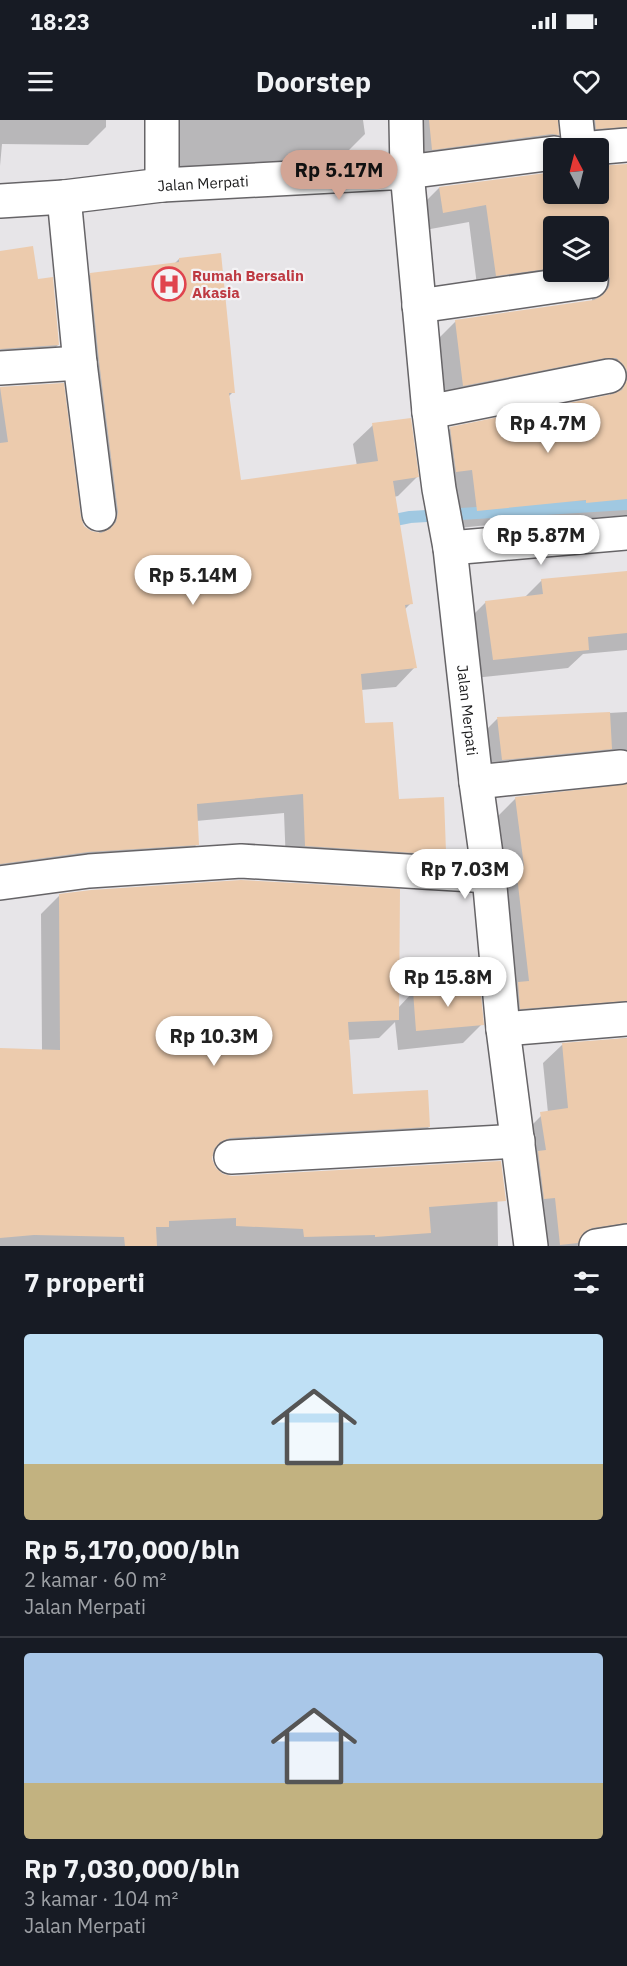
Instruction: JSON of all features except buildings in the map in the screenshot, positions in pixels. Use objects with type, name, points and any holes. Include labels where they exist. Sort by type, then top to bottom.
[{"type":"street","points":[[162,120],[162,185]]},
{"type":"street","name":"Jalan Merpati","points":[[406,120],[407,172],[429,412],[439,489],[449,540],[489,876],[502,1029],[531,1246]]},
{"type":"street","points":[[576,120],[578,138]]},
{"type":"street","points":[[609,147],[627,145]]},
{"type":"street","points":[[407,172],[543,154]]},
{"type":"street","name":"Jalan Merpati","points":[[0,201],[64,197],[162,185],[407,172]]},
{"type":"street","points":[[64,197],[80,363],[99,514]]},
{"type":"street","points":[[419,306],[584,282]]},
{"type":"street","points":[[0,369],[80,363]]},
{"type":"street","points":[[429,412],[609,376]]},
{"type":"street","points":[[449,540],[627,533]]},
{"type":"street","points":[[476,782],[621,767]]},
{"type":"street","points":[[0,883],[89,871],[241,861],[489,876]]},
{"type":"street","points":[[502,1029],[627,1019]]},
{"type":"street","points":[[231,1157],[518,1141]]},
{"type":"street","points":[[596,1246],[627,1241]]},
{"type":"waterway","points":[[385,522],[410,517],[627,504]]},
{"type":"place","name":"Rumah Bersalin Akasia","points":[[169,284]]}]
